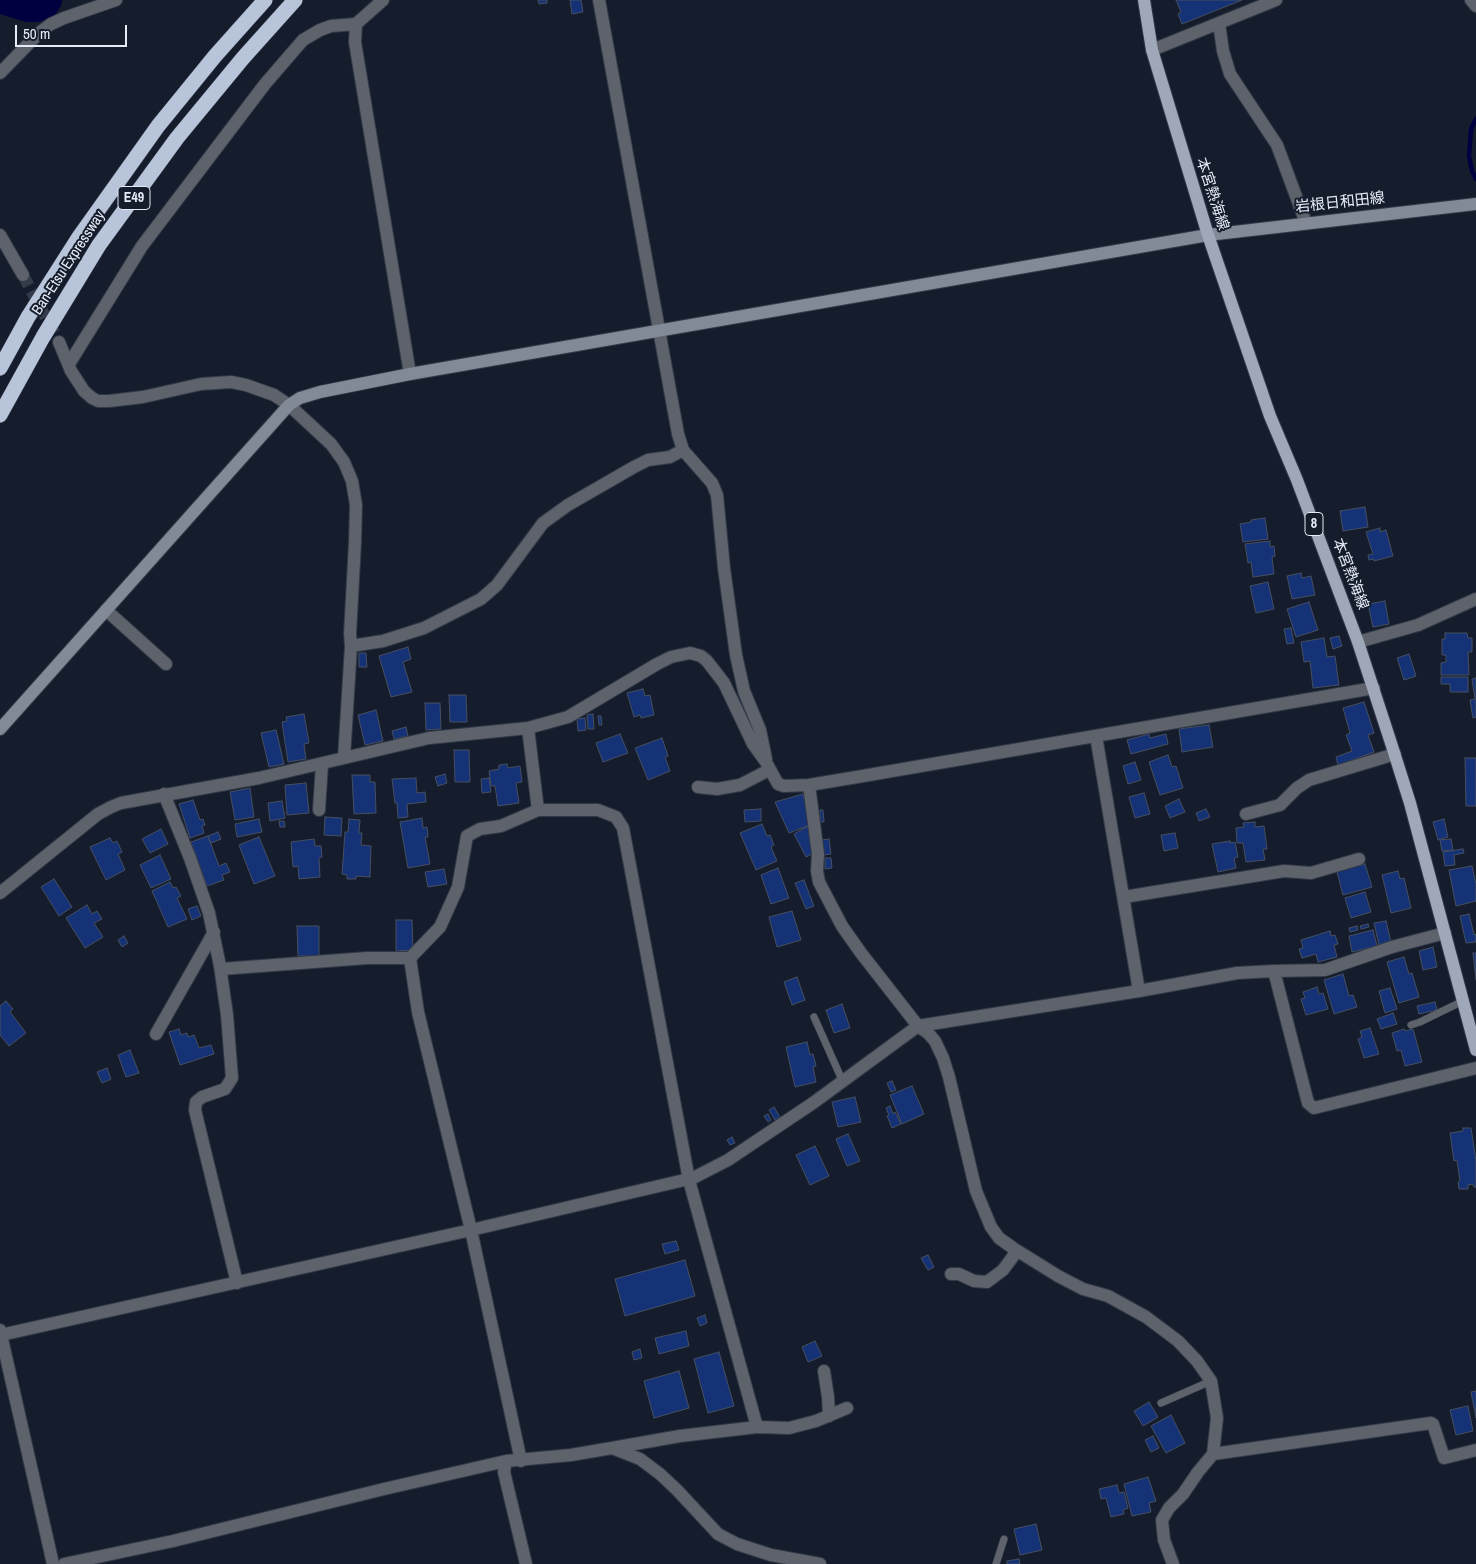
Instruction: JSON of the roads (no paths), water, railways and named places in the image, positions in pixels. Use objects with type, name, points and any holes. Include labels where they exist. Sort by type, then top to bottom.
[{"type":"highway","name":"Ban-Etsu Expressway","points":[[0,368],[28,317],[79,237],[158,126],[215,56],[265,0]]},
{"type":"highway","name":"Ban-Etsu Expressway","points":[[0,415],[43,337],[105,238],[177,138],[243,58],[295,0]]},
{"type":"main road","name":"本宮熱海線","points":[[1144,0],[1152,50],[1208,235],[1270,416],[1297,480],[1358,642],[1395,754],[1410,803],[1476,1050]]},
{"type":"street","points":[[0,73],[39,33],[51,24],[116,0]]},
{"type":"street","points":[[69,364],[142,246],[265,84],[303,40],[331,26],[356,24],[382,0]]},
{"type":"street","points":[[598,0],[678,434],[683,450],[712,483],[717,495],[724,568],[736,655],[744,692],[760,730],[768,766]]},
{"type":"street","points":[[1152,50],[1276,0]]},
{"type":"street","points":[[1471,0],[1476,6]]},
{"type":"street","points":[[1219,23],[1223,51],[1230,74],[1265,123],[1277,145],[1306,223]]},
{"type":"street","points":[[356,24],[355,42],[410,374]]},
{"type":"street","name":"岩根日和田線","points":[[288,405],[300,398],[320,392],[410,374],[1208,235],[1476,204]]},
{"type":"street","points":[[0,235],[23,275]]},
{"type":"street","points":[[60,342],[69,364],[84,391],[98,401],[143,397],[201,384],[231,382],[246,385],[274,395],[288,405],[331,444],[344,462],[352,481],[356,505],[351,646],[344,758]]},
{"type":"street","points":[[0,729],[288,405]]},
{"type":"street","points":[[351,646],[383,641],[424,628],[481,599],[498,585],[543,524],[568,505],[648,460],[670,456],[683,450]]},
{"type":"street","points":[[1358,642],[1418,625],[1476,599]]},
{"type":"street","points":[[106,610],[166,664]]},
{"type":"street","points":[[0,892],[110,807],[121,803],[260,778],[429,738],[528,728],[568,716],[671,657],[690,653],[696,654],[707,661],[724,683],[753,744],[778,784],[784,786],[809,785],[1374,688]]},
{"type":"street","points":[[528,728],[538,810]]},
{"type":"street","points":[[1096,736],[1140,991]]},
{"type":"street","points":[[1246,814],[1280,804],[1309,780],[1395,754]]},
{"type":"street","points":[[319,810],[322,764]]},
{"type":"street","points":[[698,787],[717,789],[740,785],[768,766]]},
{"type":"street","points":[[809,785],[818,854],[817,871],[819,882],[842,926],[861,953],[918,1026],[928,1033],[935,1042],[943,1058],[976,1191],[987,1218],[1000,1238],[1017,1251],[1058,1276],[1083,1289],[1108,1296],[1146,1317],[1178,1341],[1197,1361],[1211,1381],[1217,1418],[1213,1454],[1164,1516],[1162,1524],[1162,1532],[1173,1564]]},
{"type":"street","points":[[164,794],[190,858],[214,932],[221,968],[232,1078],[225,1090],[202,1097],[196,1102],[195,1110],[237,1283]]},
{"type":"street","points":[[221,968],[367,958],[410,958],[440,927],[458,887],[467,836],[480,829],[501,826],[538,810],[598,810],[616,817],[623,828],[689,1180],[757,1428]]},
{"type":"street","points":[[1124,897],[1284,871],[1311,873],[1360,858]]},
{"type":"street","points":[[156,1034],[214,932]]},
{"type":"street","points":[[53,1564],[1,1332],[237,1283],[689,1180],[728,1160],[843,1082],[918,1026],[1140,991],[1237,973],[1325,970],[1392,947],[1445,933]]},
{"type":"street","points":[[410,958],[418,1012],[471,1230],[521,1460]]},
{"type":"street","points":[[1274,971],[1308,1103],[1314,1108],[1476,1068]]},
{"type":"street","points":[[951,1274],[959,1274],[974,1281],[987,1282],[1003,1270],[1017,1251]]},
{"type":"street","points":[[824,1371],[829,1416]]},
{"type":"street","points":[[64,1564],[173,1541],[384,1488],[506,1461],[571,1455],[680,1436],[757,1428],[789,1428],[829,1416],[847,1408]]},
{"type":"street","points":[[1213,1454],[1431,1423],[1434,1426],[1444,1458],[1476,1450]]},
{"type":"street","points":[[612,1448],[640,1459],[660,1474],[718,1534],[737,1544],[772,1555],[820,1564]]},
{"type":"street","points":[[506,1461],[504,1472],[526,1564]]},
{"type":"lane","points":[[1411,1025],[1463,1001]]},
{"type":"lane","points":[[814,1018],[843,1082]]},
{"type":"lane","points":[[1161,1404],[1211,1381]]},
{"type":"lane","points":[[996,1564],[1004,1539]]},
{"type":"waterway","points":[[2,0],[28,8],[45,5],[48,0]]},
{"type":"waterway","points":[[1476,119],[1471,129],[1469,156],[1476,179]]},
{"type":"tunnel","points":[[23,275],[59,342]]}]
